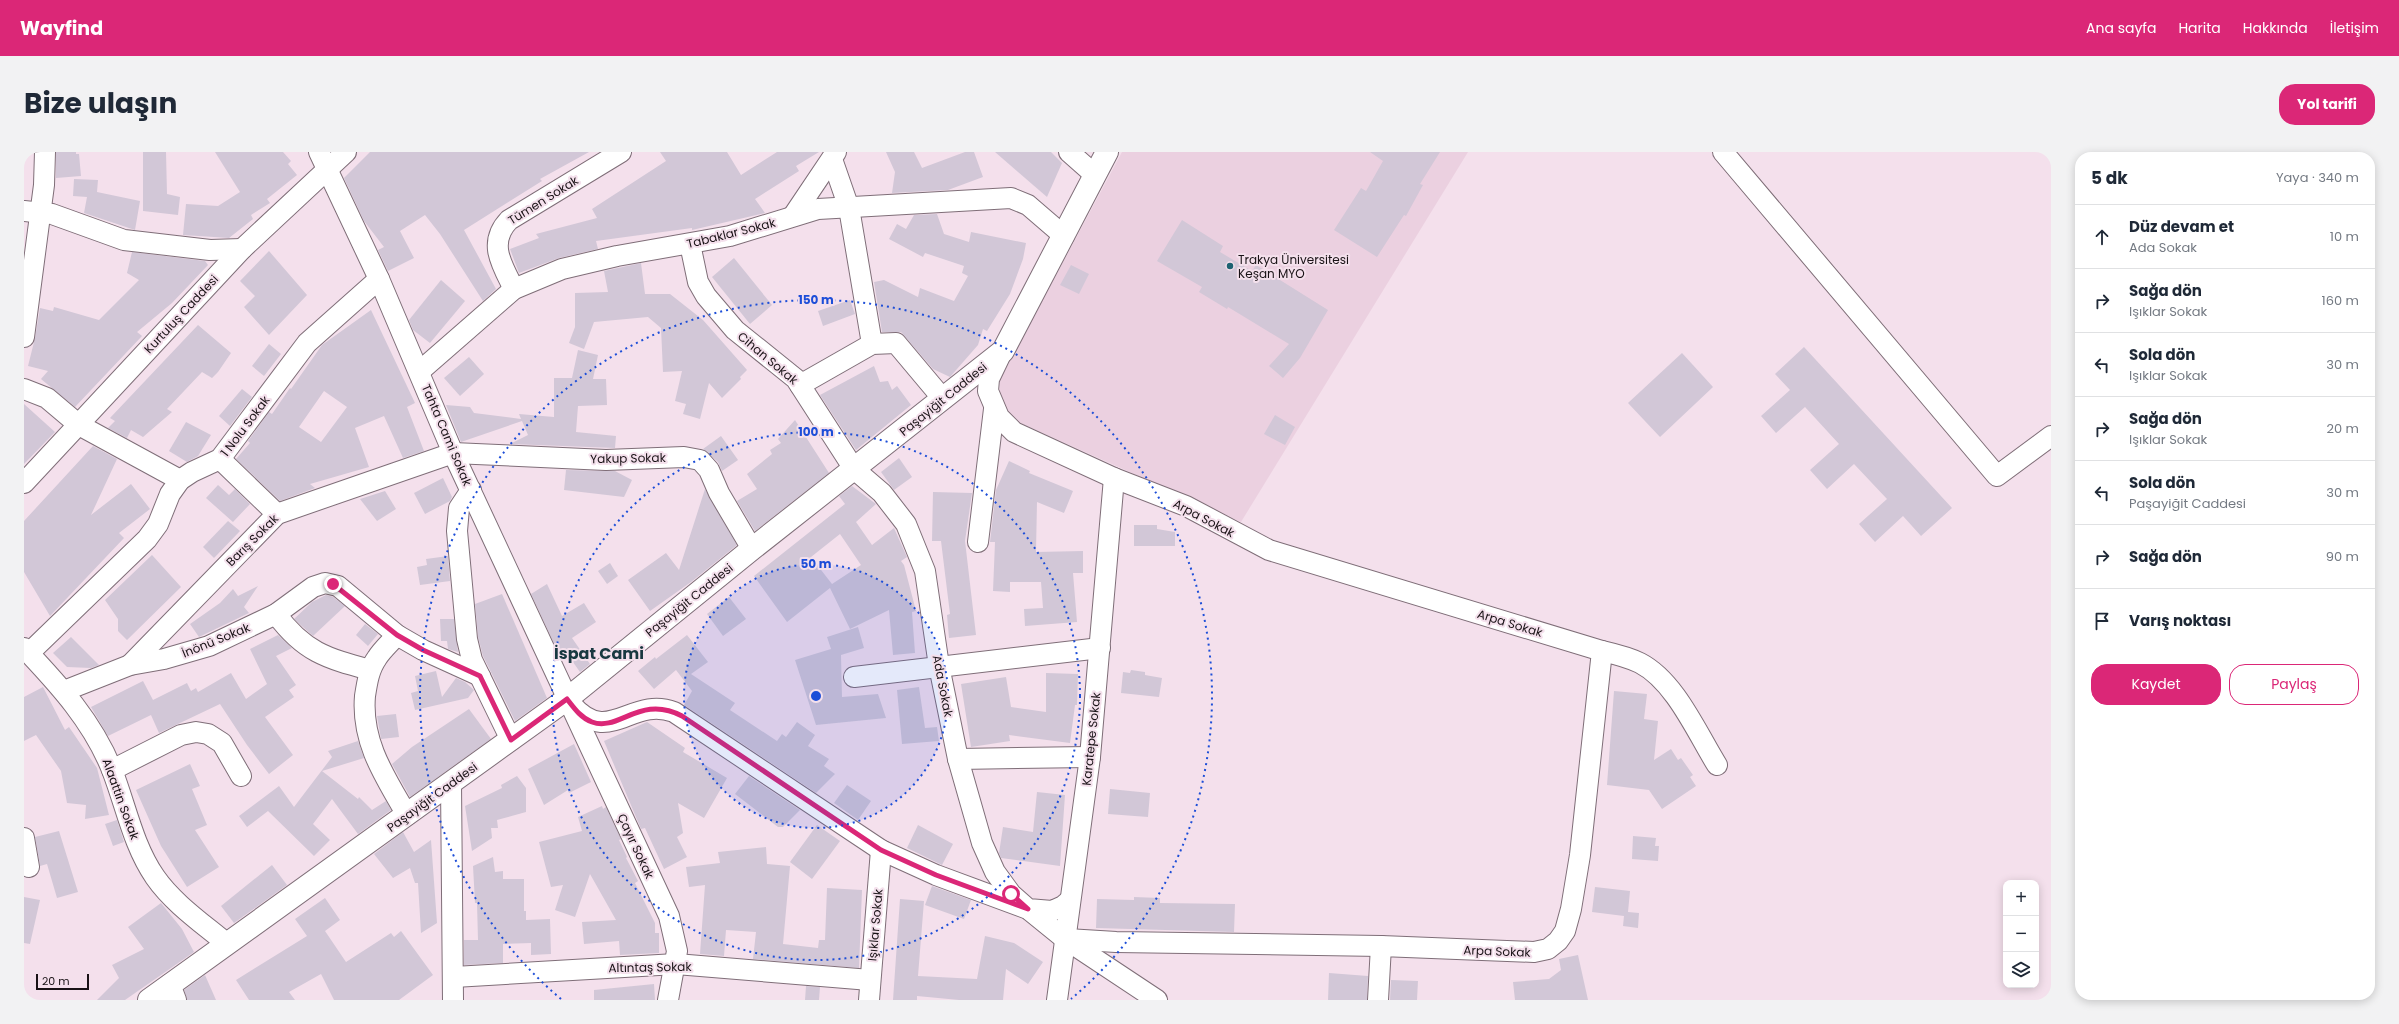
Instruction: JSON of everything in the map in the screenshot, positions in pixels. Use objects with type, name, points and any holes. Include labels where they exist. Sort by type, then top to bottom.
[{"type":"main road","name":"Paşayiğit Caddesi","points":[[149,1000],[173,992],[226,943],[451,784],[567,699],[752,549],[1003,351],[1107,152]]},
{"type":"street","points":[[24,336],[32,212],[45,152]]},
{"type":"street","name":"Tahta Cami Sokak","points":[[319,152],[379,279],[420,371],[453,453],[567,699]]},
{"type":"street","name":"Kurtuluş Caddesi","points":[[24,483],[242,249],[346,152]]},
{"type":"street","name":"Tümen Sokak","points":[[514,289],[497,251],[496,242],[504,226],[509,220],[621,152]]},
{"type":"street","points":[[1069,152],[1095,175]]},
{"type":"street","points":[[1723,152],[1997,476],[2051,436]]},
{"type":"street","points":[[834,155],[850,208],[872,344]]},
{"type":"street","points":[[793,216],[834,155]]},
{"type":"street","name":"Tabaklar Sokak","points":[[420,371],[514,289],[537,278],[584,263],[690,244],[749,231],[818,209],[1011,198],[1028,205],[1064,236]]},
{"type":"street","points":[[32,212],[69,219],[105,235],[124,240],[210,250],[242,249]]},
{"type":"street","name":"Cihan Sokak","points":[[690,244],[698,282],[715,307],[741,335],[787,370],[800,385],[854,470]]},
{"type":"street","name":"1 Nolu Sokak","points":[[27,651],[147,539],[158,524],[170,494],[180,480],[192,472],[220,459],[307,343],[379,279]]},
{"type":"street","points":[[800,385],[872,344],[896,342],[950,393]]},
{"type":"street","points":[[978,542],[992,403],[989,379],[1003,351]]},
{"type":"street","name":"Arpa Sokak","points":[[950,393],[969,382],[979,382],[986,388],[1003,423],[1014,432],[1114,478],[1186,506],[1269,550],[1602,651],[1580,855],[1565,931],[1558,941],[1548,949],[1534,952],[1380,946],[1124,942],[1065,939]]},
{"type":"street","points":[[24,390],[46,398],[79,425],[180,480]]},
{"type":"street","name":"Barış Sokak","points":[[130,665],[277,514],[453,453]]},
{"type":"street","name":"Yakup Sokak","points":[[453,453],[606,460],[684,457],[696,459],[710,470],[719,493],[752,549]]},
{"type":"street","points":[[220,459],[277,514]]},
{"type":"street","name":"Ada Sokak","points":[[854,470],[882,493],[895,508],[906,524],[916,546],[925,571],[939,666],[958,759],[990,862],[1001,881],[1028,909]]},
{"type":"street","name":"Karatepe Sokak","points":[[1057,1000],[1090,757],[1114,478]]},
{"type":"street","points":[[470,490],[459,508],[457,531],[467,639],[472,660],[511,740]]},
{"type":"street","name":"İnönü Sokak","points":[[130,665],[164,659],[196,650],[276,614],[320,583],[329,583],[338,586],[397,635],[423,650],[480,676]]},
{"type":"street","points":[[276,614],[294,637],[312,649],[333,659],[370,670]]},
{"type":"street","points":[[397,635],[376,658],[370,670],[365,703],[367,736],[380,769],[407,815]]},
{"type":"street","points":[[854,677],[1100,648]]},
{"type":"street","name":"Alaattin Sokak","points":[[27,651],[64,691],[90,726],[112,770],[138,845],[155,877],[172,896],[226,943]]},
{"type":"street","points":[[1602,651],[1640,663],[1662,680],[1673,693],[1717,765]]},
{"type":"street","points":[[64,691],[130,665]]},
{"type":"street","points":[[567,699],[585,718],[601,724],[653,708],[674,712],[881,850],[936,875],[1028,909],[1052,911],[1063,906],[1070,900]]},
{"type":"street","name":"Çayır Sokak","points":[[567,699],[669,916],[677,951],[676,964],[668,1000]]},
{"type":"street","points":[[112,770],[181,734],[196,732],[208,734],[222,743],[241,776]]},
{"type":"street","points":[[958,759],[1090,757]]},
{"type":"street","points":[[451,784],[454,977],[453,1000]]},
{"type":"street","points":[[24,838],[29,867]]},
{"type":"street","name":"Işıklar Sokak","points":[[869,1000],[881,850]]},
{"type":"street","points":[[1028,909],[1065,939],[1157,1000]]},
{"type":"street","points":[[1378,1000],[1380,946]]},
{"type":"street","name":"Altıntaş Sokak","points":[[454,977],[676,964],[870,980]]},
{"type":"shaded area","name":"Trakya Üniversitesi Keşan MYO","points":[[1122,152],[1468,152],[1241,522],[1016,421],[1009,415],[1000,397],[1000,380]]},
{"type":"building","points":[[56,152],[76,152],[76,154],[79,154],[81,176],[56,178]]},
{"type":"building","points":[[143,152],[166,152],[167,194],[180,197],[178,215],[143,211]]},
{"type":"building","points":[[215,152],[283,152],[291,161],[288,164],[297,175],[267,199],[270,203],[251,215],[253,219],[229,238],[183,235],[186,204],[218,206],[240,192]]},
{"type":"building","points":[[370,152],[589,152],[540,179],[542,181],[464,230],[496,289],[483,301],[440,234],[425,215],[400,231],[414,258],[388,271],[378,250],[384,247],[364,221],[344,178]]},
{"type":"building","points":[[660,152],[727,152],[741,175],[777,152],[819,152],[796,166],[799,171],[755,199],[765,213],[692,230],[692,228],[596,241],[598,249],[559,258],[519,273],[510,249],[539,238],[536,234],[597,218],[592,209],[666,161]]},
{"type":"building","points":[[886,152],[914,152],[922,168],[965,152],[974,152],[983,177],[948,190],[892,193],[895,172]]},
{"type":"building","points":[[995,152],[1051,152],[1062,163],[1047,197]]},
{"type":"building","points":[[1370,152],[1440,152],[1420,184],[1423,185],[1406,216],[1404,215],[1377,257],[1334,230],[1361,188],[1366,191],[1383,161]]},
{"type":"building","points":[[74,179],[98,180],[97,192],[140,201],[135,230],[84,213],[87,197],[73,196]]},
{"type":"building","points":[[937,214],[944,234],[969,242],[971,232],[1026,243],[1023,259],[1010,294],[987,331],[983,329],[978,345],[950,377],[933,369],[901,332],[882,332],[874,282],[884,280],[918,297],[920,288],[954,301],[968,276],[962,273],[964,266],[925,253],[923,257],[889,239],[897,224],[906,229],[914,215]]},
{"type":"building","points":[[1182,220],[1223,246],[1220,252],[1252,271],[1256,265],[1328,310],[1300,358],[1283,378],[1269,366],[1289,344],[1228,307],[1227,309],[1199,292],[1202,287],[1157,261]]},
{"type":"building","points":[[269,251],[307,295],[269,335],[244,307],[255,296],[240,281]]},
{"type":"building","points":[[132,252],[205,261],[208,265],[172,303],[137,332],[142,336],[75,407],[41,379],[48,371],[28,366],[40,308],[53,311],[54,307],[99,320],[139,280],[127,273]]},
{"type":"building","points":[[734,258],[772,305],[750,324],[712,277]]},
{"type":"building","points":[[641,263],[645,294],[670,294],[703,320],[747,370],[740,377],[741,379],[722,398],[709,383],[700,419],[683,414],[686,404],[675,401],[682,371],[663,372],[661,328],[648,317],[594,322],[584,349],[569,343],[575,327],[575,293],[608,292],[604,271]]},
{"type":"building","points":[[1071,265],[1089,274],[1079,294],[1060,285]]},
{"type":"building","points":[[441,280],[465,301],[430,343],[413,330],[409,320]]},
{"type":"building","points":[[850,300],[855,314],[823,326],[818,311]]},
{"type":"building","points":[[371,310],[415,403],[407,407],[424,451],[403,458],[384,416],[355,428],[369,467],[310,484],[315,488],[280,501],[236,459],[250,443],[248,441],[269,412],[272,414],[322,345]],"holes":[[[324,391],[347,407],[321,442],[299,427]]]},
{"type":"building","points":[[198,325],[231,353],[218,372],[212,378],[202,372],[167,409],[172,412],[143,437],[131,430],[127,438],[108,428],[115,421],[110,418]]},
{"type":"building","points":[[269,344],[281,354],[264,376],[252,366]]},
{"type":"building","points":[[1804,347],[1952,508],[1921,536],[1903,516],[1875,542],[1859,524],[1887,499],[1854,464],[1827,489],[1810,470],[1839,444],[1805,407],[1776,433],[1761,416],[1790,390],[1775,374]]},
{"type":"building","points":[[578,350],[598,355],[593,379],[606,379],[607,405],[578,406],[576,432],[616,436],[615,448],[510,444],[528,435],[522,421],[461,442],[446,405],[470,407],[474,413],[521,419],[519,414],[554,417],[554,378],[572,378]]},
{"type":"building","points":[[1682,353],[1713,387],[1660,437],[1628,403]]},
{"type":"building","points":[[469,357],[484,374],[460,396],[444,378]]},
{"type":"building","points":[[874,366],[880,382],[888,381],[892,390],[897,386],[911,405],[856,450],[820,395]]},
{"type":"building","points":[[242,389],[252,397],[230,426],[219,416]]},
{"type":"building","points":[[24,404],[55,432],[24,464]]},
{"type":"building","points":[[1275,415],[1295,427],[1285,445],[1264,434]]},
{"type":"building","points":[[795,420],[829,473],[755,531],[737,501],[757,489],[747,474],[772,454],[770,450],[781,443],[778,439]]},
{"type":"building","points":[[186,422],[211,435],[198,456],[187,462],[169,451]]},
{"type":"building","points":[[721,436],[738,460],[722,471],[718,462],[703,449]]},
{"type":"building","points":[[93,446],[117,459],[91,515],[131,484],[150,509],[119,533],[124,538],[50,616],[24,572],[24,521]]},
{"type":"building","points":[[899,458],[912,477],[894,490],[881,472]]},
{"type":"building","points":[[1009,461],[1030,471],[1029,473],[1073,491],[1064,513],[1037,502],[1036,552],[1083,551],[1083,573],[1073,573],[1077,622],[1025,626],[1024,609],[1043,608],[1041,582],[1010,582],[1010,592],[993,591],[995,542],[990,542],[996,490]]},
{"type":"building","points":[[566,470],[615,471],[632,480],[624,497],[564,490]]},
{"type":"building","points":[[443,478],[452,497],[450,501],[425,514],[414,493]]},
{"type":"building","points":[[218,485],[229,495],[235,489],[250,504],[233,522],[206,498]]},
{"type":"building","points":[[852,486],[876,504],[856,522],[872,545],[894,528],[907,557],[901,561],[904,565],[916,611],[912,612],[915,653],[893,655],[889,610],[850,629],[830,588],[787,622],[754,576],[845,504],[839,496]],"holes":[[[840,534],[861,565],[832,584],[811,557]]]},
{"type":"building","points":[[705,489],[737,545],[691,582],[650,611],[628,580],[666,553],[679,570]]},
{"type":"building","points":[[385,491],[396,509],[377,521],[360,499]]},
{"type":"building","points":[[933,492],[972,493],[965,541],[976,635],[949,638],[947,615],[950,614],[941,541],[932,541]]},
{"type":"building","points":[[228,521],[240,531],[214,558],[203,547]]},
{"type":"building","points":[[1134,525],[1157,525],[1157,529],[1175,532],[1175,546],[1134,546]]},
{"type":"building","points":[[152,555],[181,587],[127,640],[118,631],[118,619],[105,600]]},
{"type":"building","points":[[448,556],[450,581],[420,585],[417,567],[427,565],[426,559]]},
{"type":"building","points":[[610,563],[618,576],[607,584],[598,571]]},
{"type":"building","points":[[547,584],[562,616],[584,603],[596,622],[572,638],[590,664],[580,672],[563,648],[558,652],[531,594]]},
{"type":"building","points":[[258,586],[244,607],[249,613],[199,637],[190,624],[220,603],[233,589],[238,596]]},
{"type":"building","points":[[502,594],[547,698],[515,721],[483,656],[478,637],[475,604]]},
{"type":"building","points":[[326,595],[333,597],[345,606],[313,636],[294,619],[312,602]]},
{"type":"building","points":[[729,597],[746,619],[723,636],[707,614]]},
{"type":"building","points":[[440,619],[454,619],[458,652],[448,649],[447,641],[441,641]]},
{"type":"building","points":[[365,624],[378,634],[368,646],[356,635]]},
{"type":"building","points":[[858,627],[864,648],[841,655],[842,697],[878,694],[886,718],[816,725],[795,660],[831,649],[827,637]]},
{"type":"building","points":[[278,635],[292,648],[276,656],[296,685],[289,690],[294,697],[265,717],[293,755],[269,774],[247,745],[220,704],[159,733],[151,715],[108,736],[91,707],[143,681],[153,700],[187,683],[191,691],[196,688],[198,692],[231,673],[246,699],[267,684],[250,649]]},
{"type":"building","points":[[687,635],[708,662],[691,674],[735,703],[730,710],[777,741],[782,734],[786,737],[797,722],[815,735],[808,746],[829,759],[824,766],[835,774],[816,793],[684,705],[692,691],[676,670],[654,689],[638,671],[655,657],[656,659]]},
{"type":"building","points":[[71,637],[99,665],[91,668],[67,667],[53,653]]},
{"type":"building","points":[[1131,670],[1145,672],[1145,675],[1162,678],[1159,697],[1121,693],[1123,672],[1130,673]]},
{"type":"building","points":[[436,671],[442,697],[456,678],[465,682],[474,690],[468,698],[415,710],[411,693],[418,691],[415,676]]},
{"type":"building","points":[[1046,673],[1078,674],[1077,705],[1075,705],[1070,743],[1009,735],[1010,741],[971,747],[961,684],[1006,677],[1011,707],[1046,712]]},
{"type":"building","points":[[43,687],[65,730],[69,727],[97,768],[109,815],[85,819],[86,805],[67,803],[61,771],[36,735],[24,741],[24,697]]},
{"type":"building","points":[[919,687],[925,728],[937,727],[939,741],[902,744],[897,690]]},
{"type":"building","points":[[1614,691],[1647,694],[1644,719],[1658,721],[1654,760],[1671,749],[1678,760],[1681,758],[1693,775],[1690,777],[1696,786],[1662,809],[1649,790],[1607,785]]},
{"type":"building","points":[[469,709],[491,739],[410,797],[392,764],[412,747]]},
{"type":"building","points":[[396,714],[399,737],[381,739],[377,716]]},
{"type":"building","points":[[647,722],[685,748],[683,752],[727,778],[704,818],[678,803],[683,833],[677,837],[687,857],[664,869],[645,828],[641,829],[604,741]]},
{"type":"building","points":[[358,741],[364,758],[322,771],[358,799],[359,797],[372,810],[386,801],[391,810],[358,834],[332,799],[313,824],[330,840],[314,856],[268,811],[247,827],[239,816],[279,786],[294,807],[332,757],[328,751]]},
{"type":"building","points":[[574,744],[591,782],[569,793],[568,790],[544,805],[528,769]]},
{"type":"building","points":[[190,764],[200,786],[192,789],[207,825],[195,830],[219,867],[187,887],[161,846],[136,790]]},
{"type":"building","points":[[517,776],[526,788],[526,812],[497,820],[498,828],[491,828],[492,838],[472,851],[465,806],[502,788],[501,785]]},
{"type":"building","points":[[749,776],[800,810],[783,827],[778,827],[735,794]]},
{"type":"building","points":[[847,785],[871,801],[858,820],[834,803]]},
{"type":"building","points":[[1110,789],[1150,793],[1148,817],[1108,814]]},
{"type":"building","points":[[1037,792],[1065,795],[1060,866],[1001,858],[999,853],[1003,827],[1033,832]]},
{"type":"building","points":[[602,806],[603,809],[606,807],[621,839],[619,840],[627,857],[626,858],[638,881],[635,883],[655,923],[655,933],[659,933],[659,953],[620,955],[619,941],[584,944],[582,922],[616,920],[590,874],[575,917],[555,910],[563,885],[551,887],[539,842],[582,831],[578,817]]},
{"type":"building","points":[[117,820],[124,842],[113,846],[105,824]]},
{"type":"building","points":[[817,825],[840,841],[812,879],[790,862]]},
{"type":"building","points":[[918,825],[953,844],[942,865],[907,848]]},
{"type":"building","points":[[59,831],[78,892],[57,898],[47,864],[40,866],[35,837]]},
{"type":"building","points":[[403,832],[414,852],[431,840],[437,923],[421,933],[418,883],[415,883],[410,868],[393,878],[374,854]]},
{"type":"building","points":[[1633,836],[1656,838],[1655,846],[1659,846],[1658,861],[1632,859]]},
{"type":"building","points":[[766,847],[767,864],[790,866],[783,944],[818,948],[819,940],[825,940],[827,888],[862,890],[859,968],[753,959],[756,932],[726,930],[724,956],[700,954],[705,885],[689,887],[686,867],[720,863],[718,852]]},
{"type":"building","points":[[493,857],[495,872],[503,871],[503,879],[524,879],[524,911],[526,911],[526,920],[550,919],[551,954],[531,955],[531,943],[503,944],[503,963],[464,965],[464,940],[478,940],[477,903],[475,903],[473,866]]},
{"type":"building","points":[[272,865],[287,885],[234,923],[221,906]]},
{"type":"building","points":[[932,886],[971,900],[964,919],[925,905]]},
{"type":"building","points":[[1595,887],[1630,891],[1628,912],[1639,913],[1638,928],[1623,926],[1624,916],[1592,912]]},
{"type":"building","points":[[24,897],[40,900],[30,944],[24,943]]},
{"type":"building","points":[[1134,897],[1160,898],[1160,903],[1235,904],[1234,932],[1096,928],[1097,899],[1134,900]]},
{"type":"building","points":[[325,898],[340,920],[325,931],[346,962],[391,933],[394,937],[401,931],[433,975],[399,1000],[334,1000],[321,974],[289,992],[295,1000],[249,1000],[236,980],[307,936],[295,919]]},
{"type":"building","points":[[900,899],[924,901],[918,976],[977,979],[985,936],[1014,943],[1043,962],[1028,984],[1006,969],[1003,1000],[959,1000],[917,996],[917,1000],[893,1000]]},
{"type":"building","points":[[161,903],[182,929],[194,952],[125,1000],[97,1000],[119,978],[112,965],[144,949],[128,927]]},
{"type":"building","points":[[1578,955],[1588,1000],[1515,1000],[1513,982],[1549,979],[1561,970],[1559,959]]},
{"type":"building","points":[[1329,973],[1368,976],[1367,1000],[1328,1000]]},
{"type":"building","points":[[205,975],[216,1000],[187,1000],[184,990]]},
{"type":"building","points":[[1391,980],[1418,981],[1417,1000],[1390,1000]]},
{"type":"building","points":[[654,984],[655,1000],[594,1000],[594,990]]},
{"type":"building","points":[[806,986],[820,987],[819,1000],[805,1000]]},
{"type":"place","name":"Trakya Üniversitesi Keşan MYO","points":[[1230,266]]},
{"type":"district","name":"İspat Cami","points":[[599,653]]},
{"type":"route","points":[[333,584],[338,586],[397,635],[452,665],[480,676],[511,740],[567,699],[585,718],[601,724],[646,709],[667,709],[682,716],[881,850],[967,888],[1028,909],[1011,894]]}]
